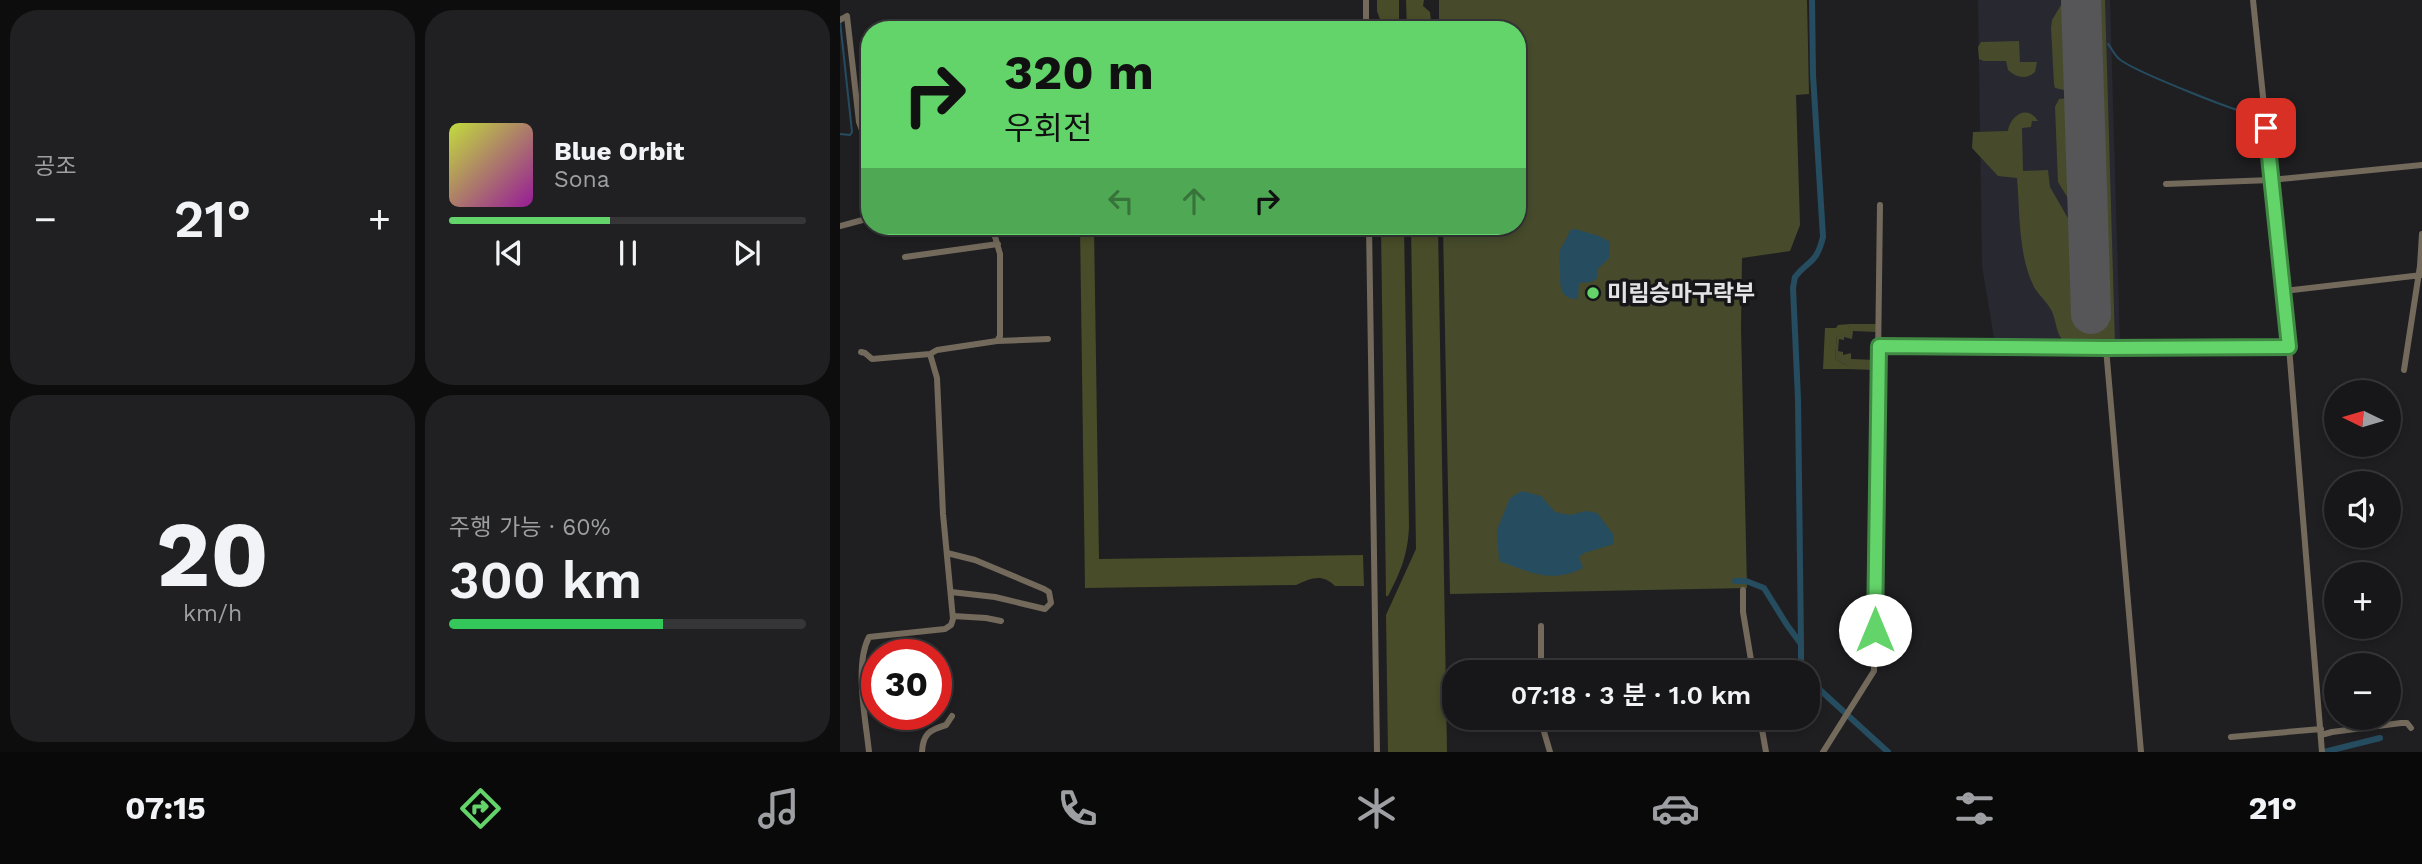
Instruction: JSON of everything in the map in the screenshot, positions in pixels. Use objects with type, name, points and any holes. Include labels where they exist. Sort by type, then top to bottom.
[{"type":"street","points":[[1366,0],[1366,21]]},
{"type":"street","points":[[2253,0],[2289,347],[2322,750]]},
{"type":"street","points":[[841,19],[847,16],[861,126]]},
{"type":"street","points":[[2166,184],[2271,180],[2422,165]]},
{"type":"street","points":[[1823,752],[1874,671],[1880,205]]},
{"type":"street","points":[[840,226],[861,220]]},
{"type":"street","points":[[2404,370],[2420,275],[2422,234]]},
{"type":"street","points":[[995,235],[1000,254],[1000,336],[997,341]]},
{"type":"street","points":[[1369,235],[1377,752]]},
{"type":"street","points":[[905,257],[998,244]]},
{"type":"street","points":[[2283,291],[2420,275]]},
{"type":"street","points":[[861,352],[872,359],[930,354],[937,350],[997,341],[1048,339]]},
{"type":"street","points":[[1879,346],[2289,347]]},
{"type":"street","points":[[2106,348],[2141,752]]},
{"type":"street","points":[[869,752],[863,660],[869,637],[946,629],[951,625],[953,617],[943,514],[937,379],[930,354]]},
{"type":"street","points":[[947,553],[975,560],[1044,589],[1049,592],[1051,603],[1045,609],[995,597],[951,592]]},
{"type":"street","points":[[1743,590],[1743,612],[1751,660]]},
{"type":"street","points":[[953,617],[1001,621]]},
{"type":"street","points":[[1541,625],[1541,660]]},
{"type":"street","points":[[2231,737],[2332,732],[2401,723],[2407,723],[2411,728]]},
{"type":"street","points":[[922,752],[923,737],[929,730]]},
{"type":"street","points":[[1544,730],[1550,752]]},
{"type":"street","points":[[1762,730],[1766,752]]},
{"type":"shaded area","points":[[1978,0],[2110,0],[2120,345],[1995,344],[1982,266]]},
{"type":"green space","points":[[1377,0],[1399,0],[1399,21],[1381,21]]},
{"type":"green space","points":[[1406,0],[1424,0],[1423,6],[1430,12],[1431,21],[1407,21]]},
{"type":"green space","name":"미림승마구락부","points":[[1439,0],[1807,0],[1809,94],[1796,95],[1800,225],[1790,251],[1742,258],[1747,588],[1450,594],[1443,235],[1526,235],[1526,21],[1439,21]]},
{"type":"green space","points":[[2064,0],[2072,0],[2074,84],[2072,88],[2064,90],[2055,88],[2054,84],[2051,28],[2052,20]]},
{"type":"green space","points":[[2091,0],[2105,0],[2115,344],[2065,343],[2062,340],[2051,310],[2034,287],[2025,261],[2017,178],[1998,176],[1972,148],[1973,132],[2008,131],[2012,120],[2025,112],[2038,121],[2032,121],[2031,127],[2022,128],[2023,171],[2048,170],[2050,187],[2080,239],[2081,317],[2100,317]]},
{"type":"green space","points":[[2019,41],[2020,62],[2037,62],[2035,72],[2028,76],[2011,73],[2006,61],[1979,59],[1978,47],[1981,42]]},
{"type":"green space","points":[[2070,98],[2075,103],[2079,205],[2074,208],[2058,182],[2055,107],[2059,99]]},
{"type":"green space","points":[[1080,235],[1094,235],[1099,559],[1363,555],[1364,586],[1335,586],[1326,579],[1316,578],[1296,585],[1085,588]]},
{"type":"green space","points":[[1381,235],[1404,235],[1409,526],[1403,562],[1386,596]]},
{"type":"green space","points":[[1411,235],[1438,235],[1445,660],[1442,660],[1442,730],[1447,730],[1447,752],[1388,752],[1386,615],[1416,549]]},
{"type":"green space","points":[[1850,324],[1877,324],[1877,332],[1853,331],[1852,339],[1839,339],[1838,351],[1843,352],[1843,355],[1851,353],[1851,359],[1876,360],[1876,370],[1847,369],[1847,366],[1835,359],[1837,334],[1848,334]]},
{"type":"green space","points":[[1850,324],[1849,334],[1837,335],[1835,359],[1847,366],[1847,369],[1823,369],[1825,328]]},
{"type":"water","points":[[1575,229],[1610,242],[1609,258],[1598,269],[1598,277],[1592,282],[1579,283],[1578,299],[1566,296],[1560,283],[1560,250],[1570,230]]},
{"type":"water","points":[[1522,491],[1541,496],[1555,512],[1570,515],[1586,511],[1597,513],[1613,534],[1614,544],[1584,553],[1579,557],[1583,568],[1561,575],[1541,575],[1499,561],[1497,530],[1510,498]]},
{"type":"waterway","points":[[1801,644],[1798,399],[1793,288],[1795,277],[1815,257],[1823,237],[1813,75],[1812,0]]},
{"type":"waterway","points":[[840,21],[852,132],[850,135],[840,134]]},
{"type":"waterway","points":[[2108,44],[2120,59],[2132,67],[2215,102],[2262,116]]},
{"type":"waterway","points":[[1735,581],[1746,581],[1764,588],[1801,644],[1801,660]]},
{"type":"waterway","points":[[1820,690],[1888,752]]},
{"type":"waterway","points":[[2324,752],[2380,738]]},
{"type":"runway","points":[[2081,0],[2091,314]]},
{"type":"place","name":"미림승마구락부","points":[[1593,293]]},
{"type":"route","points":[[1875,630],[1879,346],[2289,347],[2266,128]]}]
